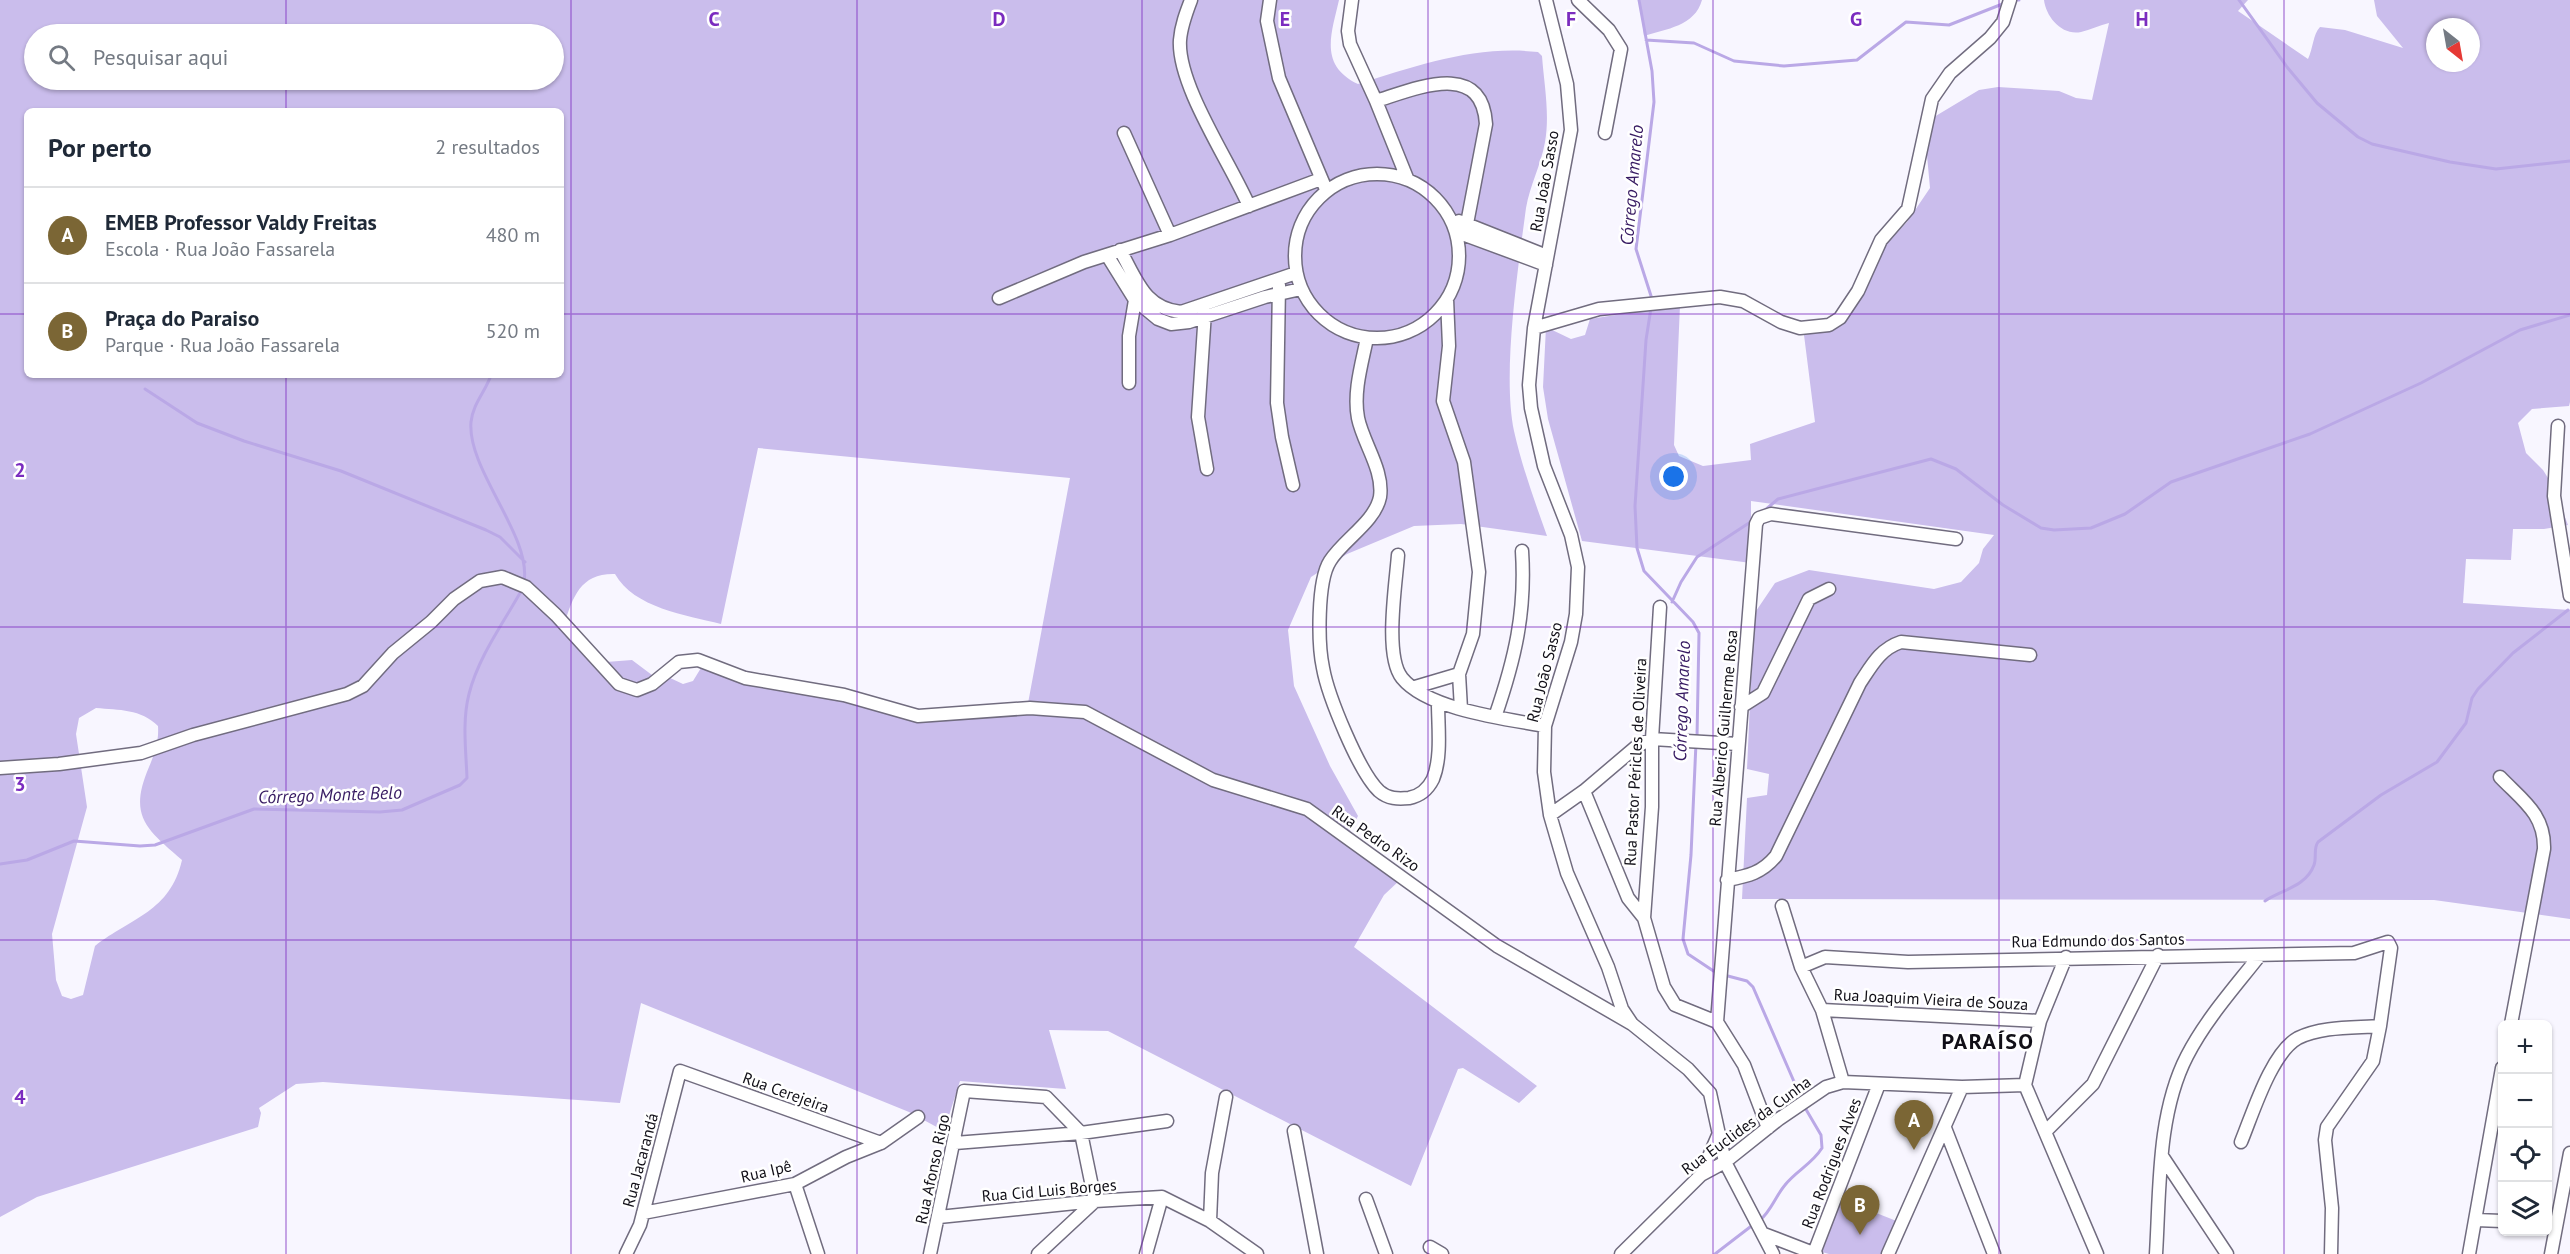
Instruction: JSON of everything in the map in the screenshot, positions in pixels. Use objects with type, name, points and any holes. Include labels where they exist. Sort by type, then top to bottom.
[{"type":"street","points":[[1191,0],[1180,41],[1182,65],[1190,89],[1249,206]]},
{"type":"street","points":[[1270,0],[1267,21],[1279,78],[1324,185]]},
{"type":"street","points":[[1352,0],[1348,31],[1350,44],[1407,178]]},
{"type":"street","name":"Rua João Sasso","points":[[1546,0],[1567,84],[1571,130],[1534,328],[1529,385],[1531,408],[1544,466],[1571,535],[1578,567],[1576,614],[1571,642],[1545,726],[1545,772],[1550,815],[1577,899],[1608,968],[1622,1009],[1632,1024],[1688,1069],[1710,1093],[1725,1162],[1773,1254]]},
{"type":"street","points":[[1578,0],[1609,30],[1621,49],[1605,133]]},
{"type":"street","points":[[1534,328],[1599,309],[1732,298],[1781,322],[1800,328],[1830,325],[1840,318],[1854,299],[1881,240],[1908,209],[1914,191],[1921,139],[1932,99],[1950,73],[1990,38],[2003,22],[2010,0]]},
{"type":"street","points":[[1324,185],[1299,228],[1294,250],[1296,273],[1301,289],[1312,307],[1328,322],[1346,333],[1367,338],[1391,337],[1413,330],[1432,317],[1447,299],[1459,266],[1462,230],[1486,124],[1485,108],[1475,92],[1458,84],[1433,83],[1376,101]]},
{"type":"street","points":[[1124,133],[1170,235]]},
{"type":"street","points":[[999,298],[1120,250],[1170,235],[1249,206],[1351,177],[1379,173],[1407,178],[1425,188],[1440,201],[1462,230],[1546,261]]},
{"type":"street","points":[[1120,250],[1144,293],[1155,305],[1164,310],[1205,311],[1301,289]]},
{"type":"street","points":[[1107,255],[1135,300],[1158,320],[1171,324],[1278,278],[1296,273]]},
{"type":"street","points":[[1278,278],[1281,293],[1277,403],[1293,485]]},
{"type":"street","points":[[1447,299],[1449,346],[1443,401],[1464,462],[1479,572],[1473,634],[1459,674],[1461,709]]},
{"type":"street","points":[[1129,383],[1129,336],[1135,300]]},
{"type":"street","points":[[1205,311],[1198,417],[1208,469]]},
{"type":"street","points":[[1367,338],[1359,381],[1358,418],[1376,468],[1380,497],[1364,523],[1329,562],[1321,599],[1322,667],[1330,692],[1361,763],[1380,791],[1390,798],[1414,797],[1426,790],[1433,779],[1437,762],[1438,703]]},
{"type":"street","points":[[2558,426],[2554,496],[2570,596]]},
{"type":"street","name":"Rua Alberico Guilherme Rosa","points":[[1717,1022],[1756,524],[1759,518],[1772,514],[1956,539]]},
{"type":"street","points":[[1495,717],[1514,655],[1522,618],[1522,551]]},
{"type":"street","points":[[1398,555],[1393,642],[1396,663],[1402,678],[1438,703],[1545,726]]},
{"type":"street","name":"Rua Pedro Rizo","points":[[0,768],[59,764],[141,753],[193,735],[347,694],[363,686],[393,653],[431,622],[454,599],[480,581],[502,577],[526,587],[556,615],[619,684],[637,690],[652,684],[679,662],[698,660],[745,678],[844,695],[918,716],[1030,708],[1085,712],[1213,780],[1307,809],[1497,946],[1632,1024]]},
{"type":"street","points":[[1741,707],[1763,693],[1809,599],[1829,589]]},
{"type":"street","name":"Rua Pastor Péricles de Oliveira","points":[[1644,918],[1652,807],[1652,739],[1660,607]]},
{"type":"street","points":[[1727,880],[1754,875],[1766,868],[1776,856],[1860,683],[1874,661],[1889,646],[1901,642],[2030,656]]},
{"type":"street","points":[[1415,687],[1459,674]]},
{"type":"street","points":[[1550,815],[1584,791],[1631,751],[1652,739],[1738,744]]},
{"type":"street","points":[[2500,777],[2536,815],[2544,834],[2544,849],[2512,1020]]},
{"type":"street","points":[[1584,791],[1628,898],[1644,918],[1664,987],[1675,1005],[1717,1022],[1744,1065],[1768,1128]]},
{"type":"street","points":[[1782,906],[1801,968],[1822,1010],[1843,1082]]},
{"type":"street","name":"Rua Edmundo dos Santos","points":[[1801,968],[1825,957],[1908,962],[2158,955],[2260,955],[2361,952],[2385,941],[2391,948],[2380,1026]]},
{"type":"street","points":[[2045,1132],[2093,1084],[2158,955]]},
{"type":"street","points":[[2156,1254],[2162,1156],[2174,1091],[2187,1056],[2205,1027],[2260,955]]},
{"type":"street","points":[[2066,957],[2040,1021],[2025,1085],[2097,1254]]},
{"type":"street","name":"Rua Joaquim Vieira de Souza","points":[[1822,1010],[2040,1021]]},
{"type":"street","points":[[2241,1142],[2278,1058],[2289,1044],[2310,1034],[2327,1030],[2380,1026],[2369,1069],[2327,1127],[2325,1140],[2332,1208],[2331,1254]]},
{"type":"street","name":"Rua Cerejeira","points":[[680,1071],[881,1143]]},
{"type":"street","name":"Rua Jacarandá","points":[[626,1254],[643,1213],[680,1071]]},
{"type":"street","points":[[2469,1254],[2501,1074]]},
{"type":"street","name":"Rua Euclides da Cunha","points":[[1621,1254],[1701,1175],[1725,1162],[1826,1087],[1843,1082],[1962,1087],[2025,1085]]},
{"type":"street","name":"Rua Rodrigues Alves","points":[[1815,1254],[1879,1084]]},
{"type":"street","points":[[1888,1254],[1946,1128],[1962,1087]]},
{"type":"street","name":"Rua Afonso Rigo","points":[[930,1254],[955,1143],[964,1091],[1046,1097],[1081,1133]]},
{"type":"street","points":[[1210,1221],[1212,1173],[1226,1097]]},
{"type":"street","name":"Rua Ipê","points":[[643,1213],[795,1184],[881,1143],[918,1117]]},
{"type":"street","points":[[955,1143],[1081,1133],[1167,1121]]},
{"type":"street","points":[[1946,1128],[1994,1254]]},
{"type":"street","points":[[1294,1131],[1317,1254]]},
{"type":"street","points":[[1038,1254],[1095,1201],[1081,1133]]},
{"type":"street","points":[[1701,1175],[1719,1133]]},
{"type":"street","points":[[2552,1218],[2570,1153]]},
{"type":"street","points":[[2162,1156],[2227,1254]]},
{"type":"street","points":[[795,1184],[818,1254]]},
{"type":"street","points":[[1146,1254],[1162,1197],[1210,1221],[1257,1254]]},
{"type":"street","name":"Rua Cid Luis Borges","points":[[939,1217],[1095,1201],[1162,1197]]},
{"type":"street","points":[[1366,1199],[1386,1254]]},
{"type":"street","points":[[2476,1220],[2498,1221]]},
{"type":"street","points":[[1759,1226],[1815,1254]]},
{"type":"street","points":[[2551,1236],[2551,1254]]},
{"type":"street","points":[[1430,1247],[1442,1254]]},
{"type":"shaded area","points":[[0,0],[1339,0],[1331,37],[1333,58],[1337,68],[1358,84],[1424,64],[1469,54],[1515,51],[1538,52],[1542,56],[1547,110],[1546,131],[1543,150],[1526,208],[1512,321],[1510,380],[1511,407],[1517,444],[1547,536],[1461,524],[1414,526],[1347,554],[1311,577],[1288,630],[1294,686],[1330,766],[1358,816],[1348,835],[1401,879],[1384,895],[1354,947],[1537,1086],[1519,1103],[1463,1068],[1458,1069],[1411,1186],[1108,1031],[1049,1030],[1066,1089],[960,1081],[944,1131],[909,1112],[641,1003],[620,1103],[323,1082],[296,1084],[259,1108],[261,1113],[258,1127],[37,1197],[0,1217]],"holes":[[[758,448],[1070,478],[1026,714],[880,707],[704,663],[693,681],[683,684],[668,677],[652,675],[632,660],[606,662],[584,636],[564,625],[580,588],[594,577],[615,574],[624,586],[648,602],[677,613],[721,624]],[[96,708],[137,713],[158,726],[156,747],[140,798],[141,810],[150,830],[182,860],[169,891],[159,902],[148,912],[95,946],[83,995],[71,999],[62,996],[56,980],[52,934],[87,807],[76,734],[79,718]]]},
{"type":"shaded area","points":[[1640,0],[1702,0],[1693,16],[1686,21],[1644,36]]},
{"type":"shaded area","points":[[2044,0],[2248,0],[2238,11],[2308,59],[2320,27],[2345,30],[2403,48],[2377,16],[2374,0],[2570,0],[2570,402],[2569,406],[2532,409],[2518,423],[2526,453],[2543,470],[2553,486],[2568,525],[2544,529],[2513,529],[2511,560],[2466,559],[2463,603],[2570,610],[2570,919],[2434,900],[1742,899],[1747,798],[1767,795],[1769,774],[1747,769],[1754,614],[1775,583],[1809,570],[1934,589],[1961,582],[1979,563],[1983,549],[1994,535],[1751,501],[1751,563],[1582,541],[1548,419],[1543,387],[1546,327],[1571,339],[1585,335],[1590,319],[1680,305],[1674,445],[1679,456],[1703,466],[1751,460],[1750,444],[1815,422],[1804,335],[1833,327],[1879,252],[1907,222],[1930,188],[1924,123],[1979,90],[1998,87],[2059,91],[2076,98],[2092,100],[2109,23],[2081,32],[2067,31],[2056,24],[2048,13]]},
{"type":"shaded area","points":[[1841,1199],[1899,1222],[1882,1254],[1822,1252]]},
{"type":"waterway","name":"Córrego Amarelo","points":[[1639,0],[1652,71],[1654,102],[1636,249],[1652,299]]},
{"type":"waterway","points":[[2239,0],[2287,67],[2317,103],[2358,137],[2372,144],[2450,162],[2496,169],[2570,161]]},
{"type":"waterway","points":[[1646,40],[1694,43],[1734,61],[1784,66],[1857,60],[1906,22],[1949,25],[2005,3]]},
{"type":"waterway","name":"Córrego Amarelo","points":[[1651,308],[1646,340],[1635,506],[1637,548],[1644,571],[1693,622],[1699,633],[1697,737]]},
{"type":"waterway","points":[[1764,511],[1778,499],[1931,459],[1956,469],[2003,505],[2041,528],[2054,530],[2091,528],[2125,514],[2171,482],[2310,434],[2421,383],[2520,330],[2570,315]]},
{"type":"waterway","points":[[490,378],[472,415],[472,441],[488,482],[519,544],[524,564],[524,582]]},
{"type":"waterway","points":[[145,389],[197,423],[244,441],[341,471],[486,530],[500,537],[525,562]]},
{"type":"waterway","points":[[1672,602],[1681,582],[1697,557],[1752,521]]},
{"type":"waterway","name":"Córrego Monte Belo","points":[[0,864],[27,860],[74,841],[155,845],[254,809],[380,812],[402,810],[460,785],[467,778],[466,715],[473,681],[491,642],[520,593]]},
{"type":"waterway","points":[[2265,901],[2305,878],[2314,865],[2318,842],[2381,795],[2437,762],[2466,723],[2472,698],[2478,689],[2513,653],[2568,610]]},
{"type":"waterway","name":"Córrego Amarelo","points":[[1696,743],[1691,855],[1683,939],[1688,954],[1718,974]]},
{"type":"waterway","name":"Córrego Amarelo","points":[[1724,975],[1747,981],[1753,987],[1802,1100]]},
{"type":"waterway","name":"Córrego Amarelo","points":[[1760,1220],[1785,1185],[1814,1159],[1822,1148],[1821,1135],[1804,1106]]},
{"type":"waterway","name":"Córrego Amarelo","points":[[1715,1254],[1754,1224]]},
{"type":"place","name":"EMEB Professor Valdy Freitas","points":[[1914,1150]]},
{"type":"place","name":"Praça do Paraiso","points":[[1860,1235]]},
{"type":"district","name":"PARAÍSO","points":[[1988,1041]]}]
